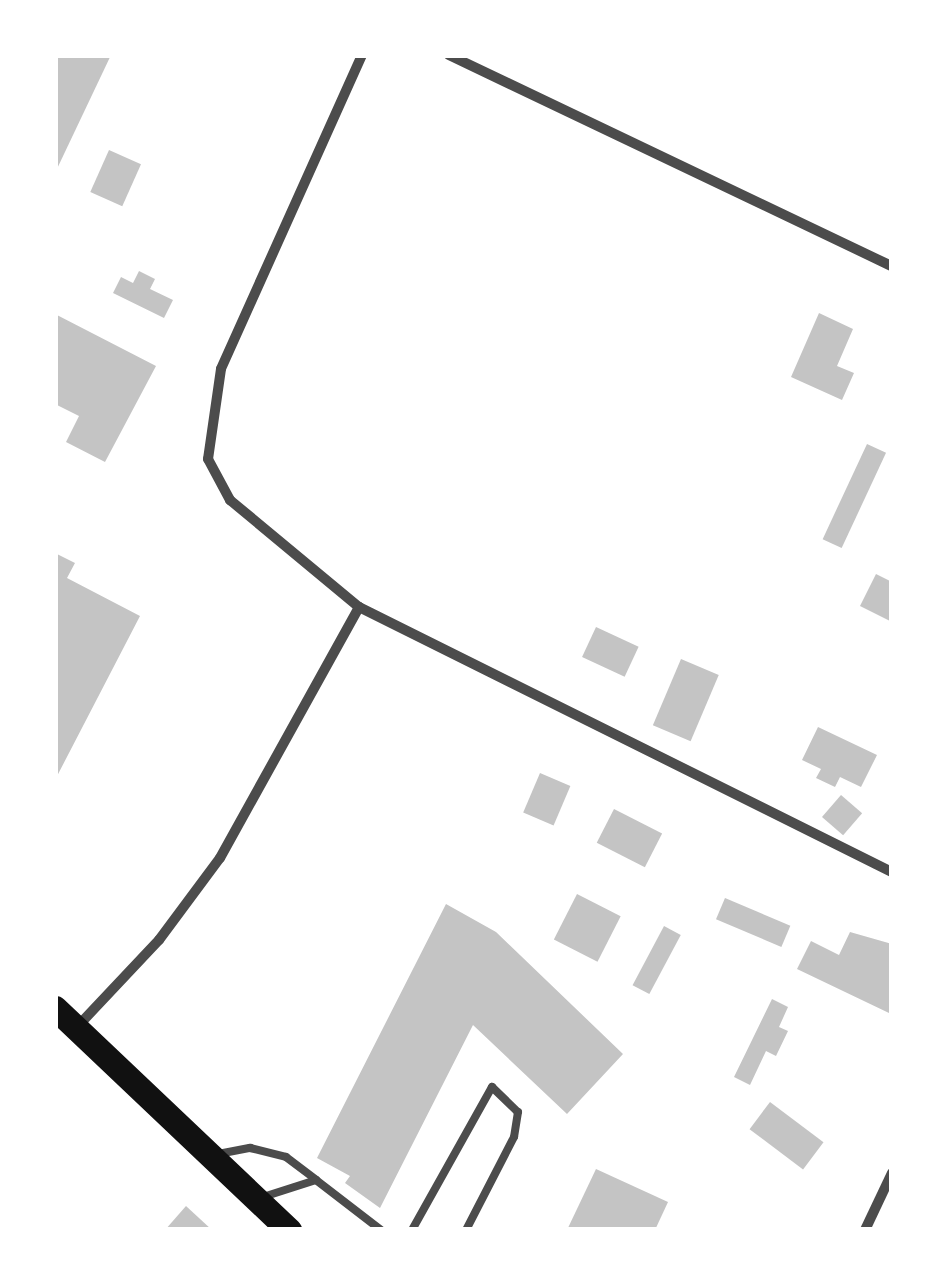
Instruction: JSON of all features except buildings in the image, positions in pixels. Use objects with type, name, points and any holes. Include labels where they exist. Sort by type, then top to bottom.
[{"type":"main road","points":[[55,1008],[288,1230]]},
{"type":"street","points":[[362,55],[221,368],[208,459],[230,500],[358,607],[892,872]]},
{"type":"street","points":[[449,55],[892,266]]},
{"type":"street","points":[[76,1028],[159,940],[220,858],[358,607]]},
{"type":"street","points":[[865,1230],[892,1173]]},
{"type":"lane","points":[[412,1230],[492,1087],[518,1112],[514,1137],[466,1230]]},
{"type":"lane","points":[[210,1156],[250,1148],[286,1158],[381,1230]]},
{"type":"lane","points":[[256,1199],[316,1180]]}]
